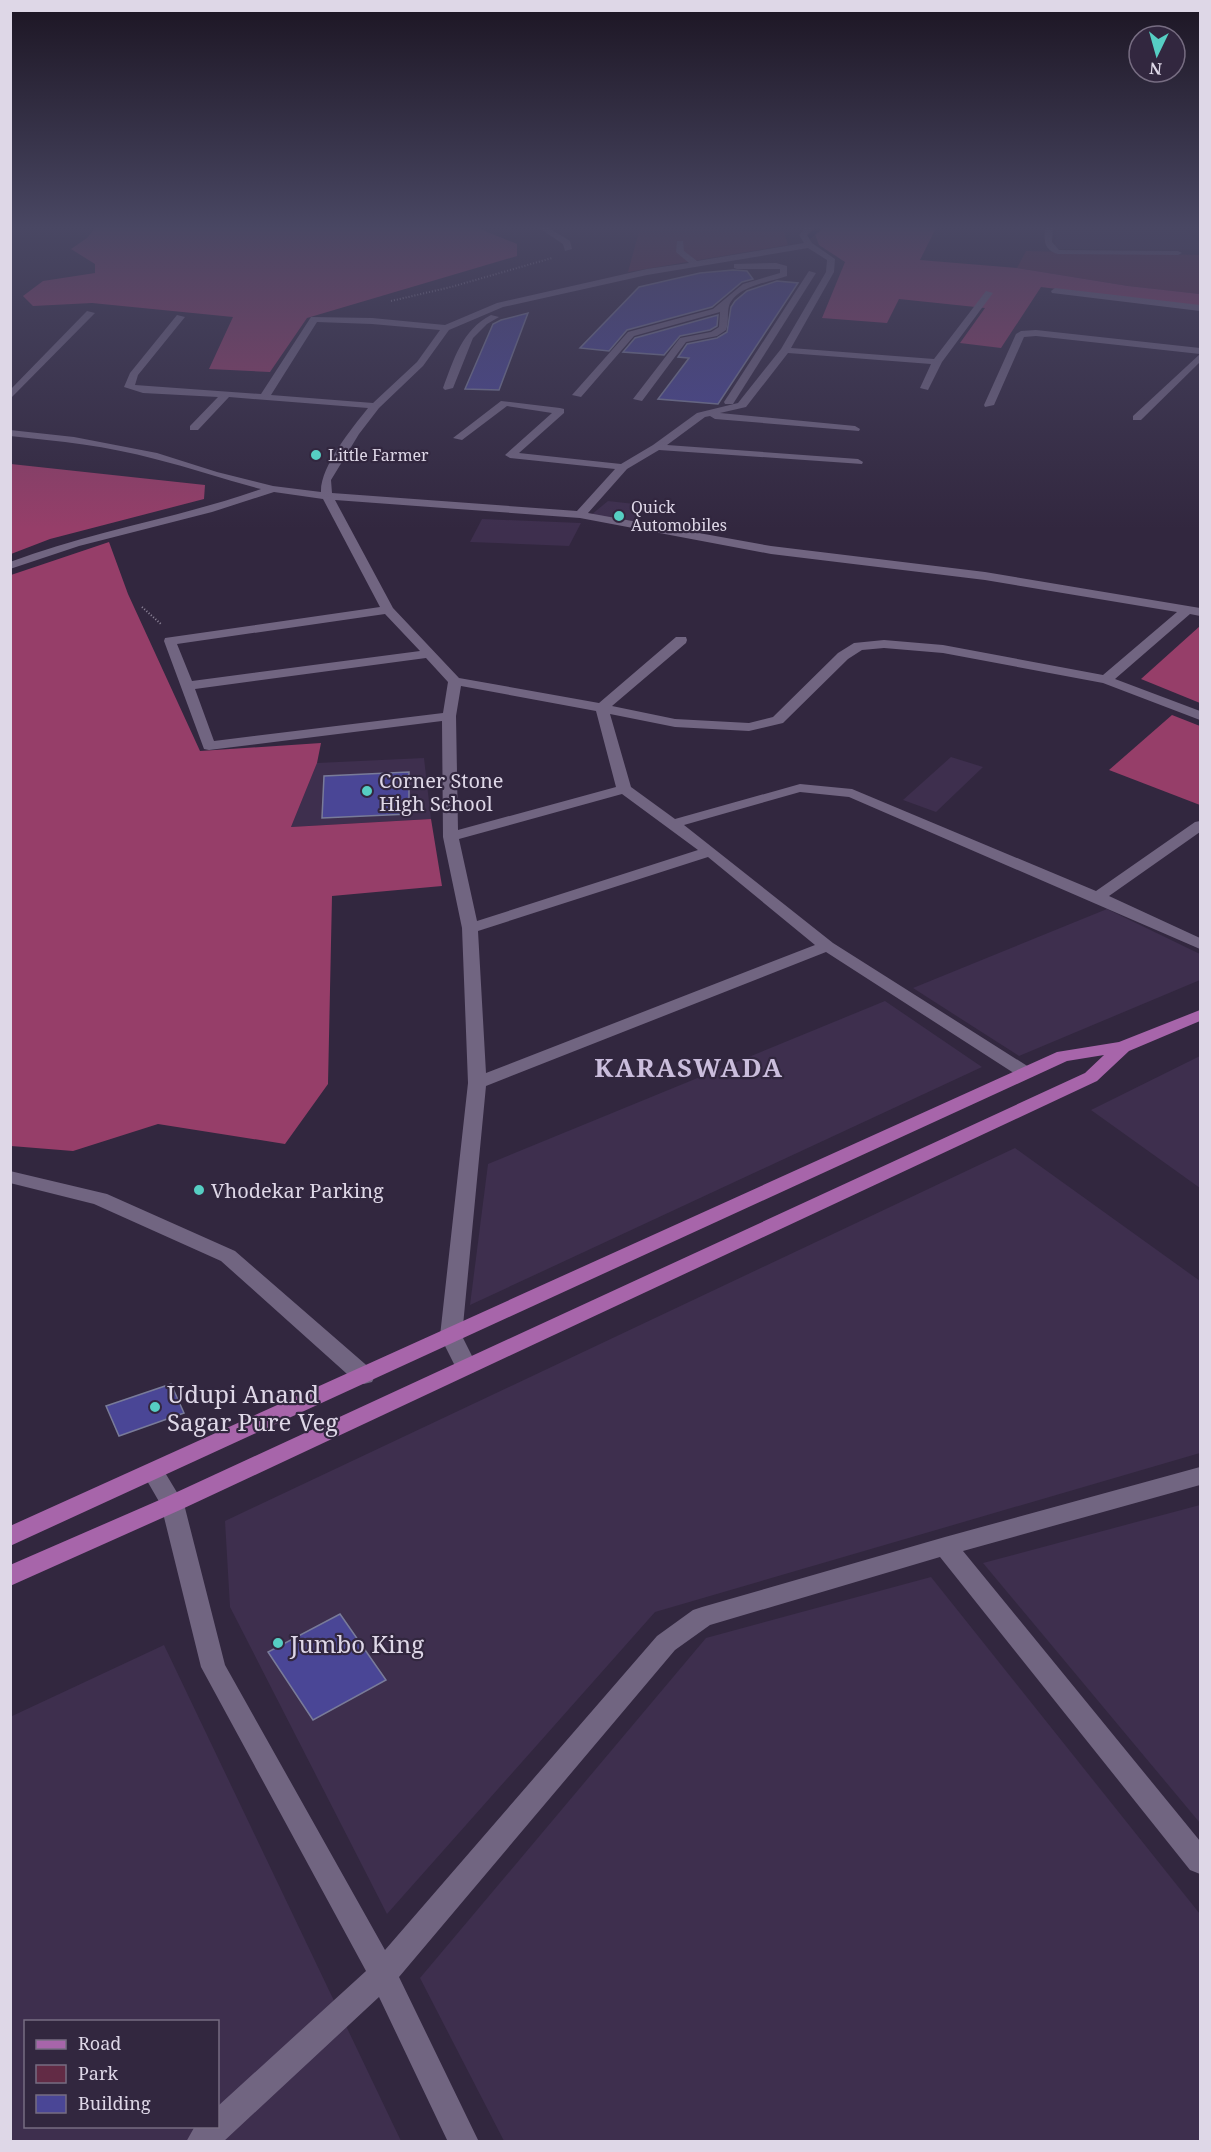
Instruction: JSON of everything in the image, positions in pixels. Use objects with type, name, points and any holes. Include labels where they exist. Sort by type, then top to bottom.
[{"type":"main road","points":[[10,1537],[1063,1056],[1123,1047],[1200,1015]]},
{"type":"main road","points":[[10,1576],[172,1504],[1091,1077],[1123,1047]]},
{"type":"street","points":[[10,396],[75,328]]},
{"type":"street","points":[[171,328],[133,375],[129,387],[142,390],[375,406]]},
{"type":"street","points":[[264,397],[308,328]]},
{"type":"street","points":[[447,328],[420,363],[375,406],[354,433],[326,480],[327,496],[388,610],[455,681],[675,723],[749,727],[778,720],[843,656],[859,646],[884,644],[943,649],[1106,680],[1200,716]]},
{"type":"street","points":[[448,388],[447,364],[475,328]]},
{"type":"street","points":[[577,394],[631,334],[650,328]]},
{"type":"street","points":[[638,399],[682,340],[714,334],[722,328]]},
{"type":"street","points":[[729,402],[768,328]]},
{"type":"street","points":[[580,515],[623,467],[657,447],[701,415],[742,405],[785,350],[797,328]]},
{"type":"street","points":[[925,388],[937,362],[962,328]]},
{"type":"street","points":[[989,405],[1021,334],[1036,333],[1200,351]]},
{"type":"street","points":[[785,350],[937,362]]},
{"type":"street","points":[[1137,418],[1200,357]]},
{"type":"street","points":[[420,363],[447,364]]},
{"type":"street","points":[[194,428],[226,394]]},
{"type":"street","points":[[458,438],[505,403],[560,411],[510,455],[623,467]]},
{"type":"street","points":[[701,415],[855,429]]},
{"type":"street","points":[[10,433],[74,440],[157,456],[213,474],[273,489],[327,496],[580,515],[771,550],[985,576],[1194,610]]},
{"type":"street","points":[[657,447],[858,462]]},
{"type":"street","points":[[10,566],[88,539],[233,504],[273,489]]},
{"type":"street","points":[[388,610],[170,641],[209,746],[449,716]]},
{"type":"street","points":[[1106,680],[1194,610]]},
{"type":"street","points":[[602,708],[681,640]]},
{"type":"street","points":[[187,686],[429,654]]},
{"type":"street","points":[[455,681],[449,716],[452,837],[470,928],[477,1083],[451,1336],[466,1366]]},
{"type":"street","points":[[602,708],[624,789],[710,851],[827,946],[1026,1073]]},
{"type":"street","points":[[673,824],[800,788],[852,793],[1098,897],[1200,944]]},
{"type":"street","points":[[452,837],[624,789]]},
{"type":"street","points":[[1098,897],[1200,825]]},
{"type":"street","points":[[470,928],[710,851]]},
{"type":"street","points":[[477,1083],[827,946]]},
{"type":"street","points":[[10,1177],[100,1199],[228,1256],[364,1376]]},
{"type":"street","points":[[153,1472],[172,1504],[213,1666],[383,1974],[464,2142]]},
{"type":"street","points":[[219,2124],[383,1974],[666,1643],[702,1617],[945,1546],[1200,1476]]},
{"type":"street","points":[[945,1546],[1200,1861]]},
{"type":"street","points":[[201,2142],[215,2128]]},
{"type":"path","points":[[142,607],[162,625],[170,641]]},
{"type":"shaded area","points":[[228,328],[300,328],[270,372],[209,369]]},
{"type":"shaded area","points":[[970,328],[1014,328],[1001,348],[960,343]]},
{"type":"shaded area","points":[[11,464],[205,485],[204,499],[50,539],[11,554]]},
{"type":"shaded area","points":[[608,501],[644,505],[633,521],[591,515]]},
{"type":"shaded area","points":[[482,519],[581,523],[569,546],[470,542]]},
{"type":"shaded area","points":[[109,542],[128,594],[200,751],[321,743],[317,763],[291,827],[431,819],[442,886],[332,896],[328,1084],[285,1144],[158,1124],[73,1151],[11,1146],[11,575]]},
{"type":"shaded area","points":[[1200,626],[1200,703],[1141,679]]},
{"type":"shaded area","points":[[1172,715],[1200,726],[1200,805],[1109,770]]},
{"type":"shaded area","points":[[951,757],[983,767],[936,812],[903,800]]},
{"type":"shaded area","name":"Corner Stone High School","points":[[424,758],[431,819],[291,827],[317,763]]},
{"type":"shaded area","points":[[1107,909],[1200,954],[1200,980],[1019,1056],[913,988]]},
{"type":"shaded area","points":[[885,1001],[982,1067],[470,1305],[488,1164]]},
{"type":"shaded area","points":[[1200,1056],[1200,1188],[1091,1110]]},
{"type":"shaded area","points":[[1015,1148],[1200,1281],[1200,1453],[655,1612],[387,1914],[230,1607],[225,1521]]},
{"type":"shaded area","points":[[1200,1505],[1200,1823],[983,1563]]},
{"type":"shaded area","points":[[931,1577],[1200,1914],[1200,2141],[504,2141],[420,1978],[706,1638]]},
{"type":"shaded area","points":[[164,1645],[401,2141],[11,2141],[10,1717]]},
{"type":"building","points":[[491,328],[522,328],[499,390],[465,389]]},
{"type":"building","points":[[599,328],[633,328],[627,330],[609,351],[580,348]]},
{"type":"building","points":[[670,328],[713,328],[680,336],[664,355],[623,352],[635,338]]},
{"type":"building","points":[[728,328],[768,328],[718,404],[658,399],[689,358],[678,357],[687,344],[717,338],[727,332]]},
{"type":"building","points":[[409,772],[409,814],[322,818],[324,776]]},
{"type":"building","points":[[171,1384],[184,1413],[119,1436],[106,1406]]},
{"type":"building","points":[[340,1614],[386,1680],[313,1720],[268,1652]]},
{"type":"place","name":"Little Farmer","points":[[316,455]]},
{"type":"place","name":"Quick Automobiles","points":[[619,516]]},
{"type":"place","name":"Corner Stone High School","points":[[367,791]]},
{"type":"place","name":"Vhodekar Parking","points":[[199,1190]]},
{"type":"place","name":"Udupi Anand Sagar Pure Veg","points":[[155,1407]]},
{"type":"place","name":"Jumbo King","points":[[278,1643]]},
{"type":"district","name":"KARASWADA","points":[[689,1067]]}]
